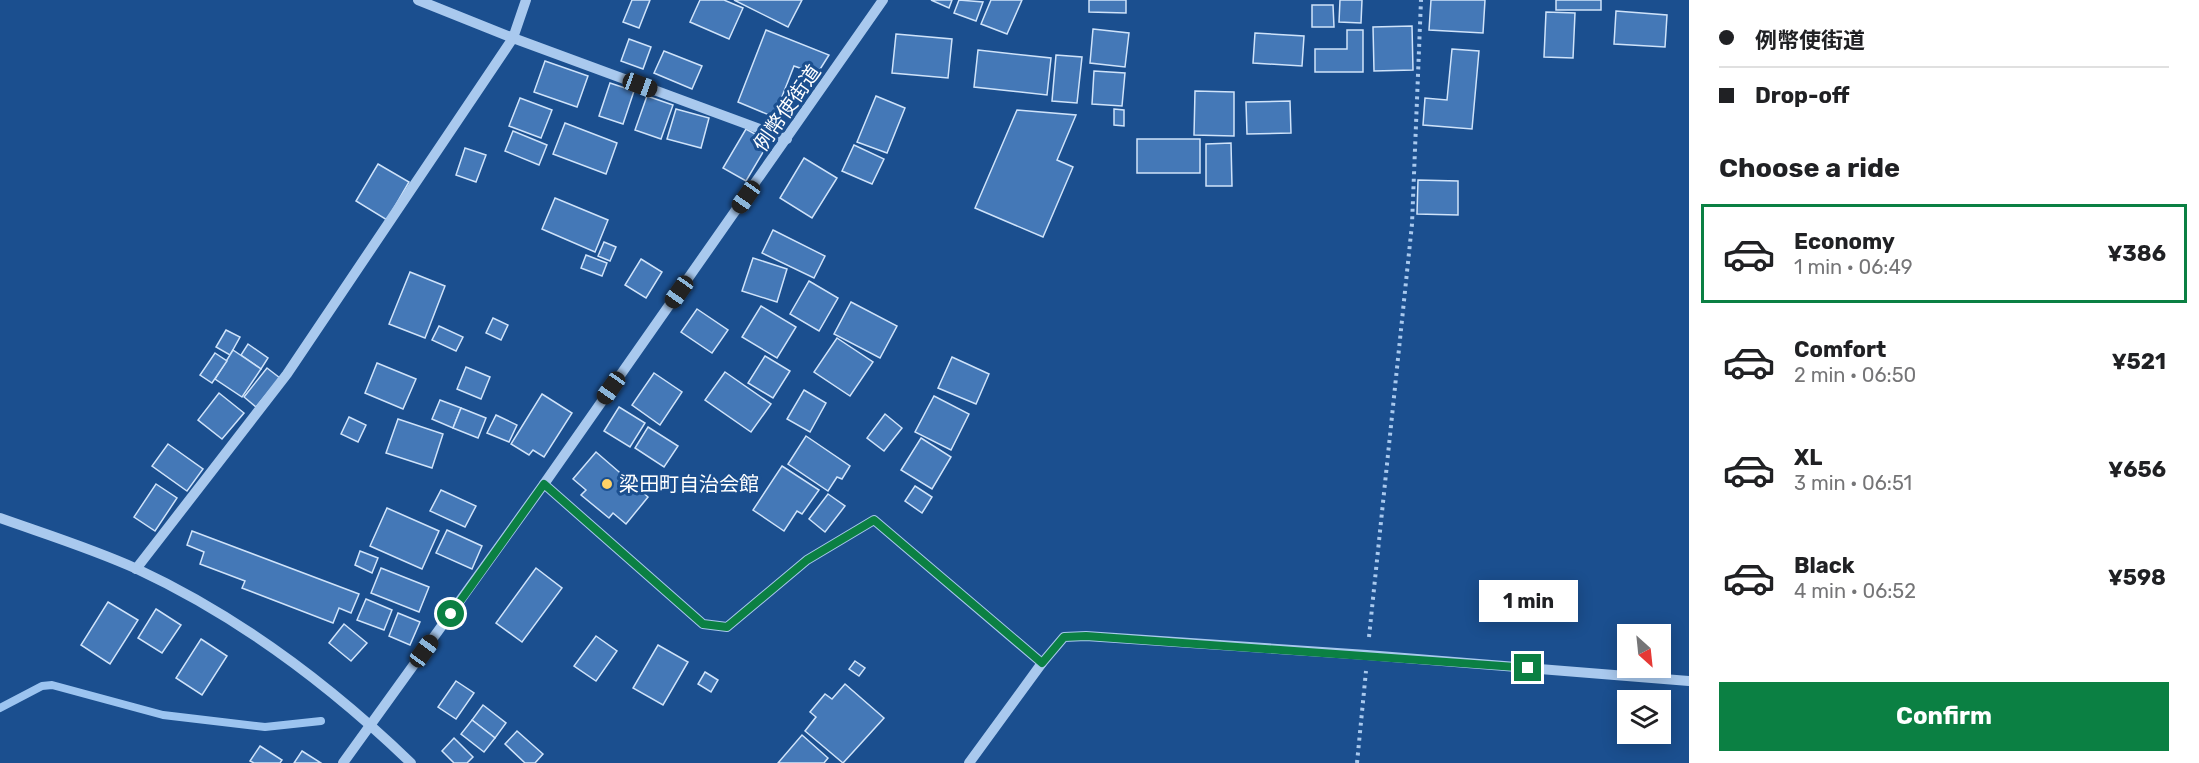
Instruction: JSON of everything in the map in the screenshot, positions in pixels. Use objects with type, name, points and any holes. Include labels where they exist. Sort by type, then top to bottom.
[{"type":"street","points":[[417,0],[513,38],[787,139]]},
{"type":"street","points":[[136,569],[287,374],[513,38],[526,0]]},
{"type":"street","name":"例幣使街道","points":[[343,763],[544,484],[883,0]]},
{"type":"street","points":[[544,484],[703,624],[727,627],[807,560],[874,520],[1042,663]]},
{"type":"street","points":[[0,518],[136,569],[200,602],[300,669],[371,725],[411,763]]},
{"type":"street","points":[[969,763],[1042,663],[1064,637],[1086,636],[1367,655],[1689,681]]},
{"type":"path","points":[[1357,763],[1412,224],[1421,0]]},
{"type":"building","points":[[632,0],[650,0],[639,28],[623,22]]},
{"type":"building","points":[[700,0],[724,0],[743,8],[729,39],[690,22]]},
{"type":"building","points":[[734,0],[802,0],[788,27]]},
{"type":"building","points":[[931,0],[952,0],[949,8]]},
{"type":"building","points":[[959,0],[983,2],[976,21],[954,13]]},
{"type":"building","points":[[991,0],[1022,0],[1007,34],[981,24]]},
{"type":"building","points":[[1089,0],[1126,0],[1126,13],[1089,12]]},
{"type":"building","points":[[1340,0],[1362,0],[1361,23],[1339,22]]},
{"type":"building","points":[[1431,0],[1485,0],[1483,33],[1429,30]]},
{"type":"building","points":[[1556,0],[1601,0],[1601,10],[1556,10]]},
{"type":"building","points":[[1312,5],[1333,5],[1334,27],[1312,27]]},
{"type":"building","points":[[1616,11],[1667,15],[1665,47],[1614,44]]},
{"type":"building","points":[[1546,12],[1575,13],[1573,58],[1544,57]]},
{"type":"building","points":[[1412,26],[1413,70],[1374,71],[1373,27]]},
{"type":"building","points":[[1093,29],[1129,33],[1125,67],[1090,63]]},
{"type":"building","points":[[766,30],[829,55],[817,74],[794,66],[774,117],[738,102]]},
{"type":"building","points":[[1347,30],[1363,30],[1363,72],[1315,72],[1315,49],[1347,49]]},
{"type":"building","points":[[1255,33],[1304,36],[1302,66],[1253,63]]},
{"type":"building","points":[[896,34],[952,39],[948,78],[892,73]]},
{"type":"building","points":[[629,39],[651,47],[643,69],[621,61]]},
{"type":"building","points":[[1452,49],[1479,51],[1472,129],[1423,125],[1425,98],[1447,100]]},
{"type":"building","points":[[978,50],[1051,58],[1047,95],[974,87]]},
{"type":"building","points":[[664,51],[702,66],[692,89],[654,73]]},
{"type":"building","points":[[1056,55],[1082,57],[1077,103],[1052,101]]},
{"type":"building","points":[[545,61],[588,76],[577,107],[534,92]]},
{"type":"building","points":[[1094,71],[1125,73],[1122,106],[1092,104]]},
{"type":"building","points":[[610,83],[634,91],[623,124],[599,116]]},
{"type":"building","points":[[1195,91],[1234,92],[1234,136],[1194,135]]},
{"type":"building","points":[[647,96],[673,105],[661,139],[635,130]]},
{"type":"building","points":[[876,96],[905,108],[887,153],[857,142]]},
{"type":"building","points":[[520,98],[552,110],[541,138],[509,126]]},
{"type":"building","points":[[1290,101],[1291,133],[1247,134],[1246,102]]},
{"type":"building","points":[[676,109],[709,118],[701,148],[667,139]]},
{"type":"building","points":[[1114,109],[1124,110],[1124,126],[1114,125]]},
{"type":"building","points":[[1017,110],[1076,115],[1057,160],[1073,167],[1043,237],[975,208]]},
{"type":"building","points":[[565,123],[617,143],[606,174],[553,154]]},
{"type":"building","points":[[746,129],[769,142],[746,181],[723,168]]},
{"type":"building","points":[[513,131],[547,145],[539,165],[505,151]]},
{"type":"building","points":[[1137,139],[1200,139],[1200,173],[1137,173]]},
{"type":"building","points":[[1231,143],[1232,186],[1206,186],[1206,144]]},
{"type":"building","points":[[854,145],[884,159],[872,184],[842,171]]},
{"type":"building","points":[[465,148],[486,155],[476,182],[456,175]]},
{"type":"building","points":[[804,158],[837,178],[812,218],[780,198]]},
{"type":"building","points":[[378,164],[409,182],[387,220],[356,201]]},
{"type":"building","points":[[1418,180],[1458,181],[1458,215],[1417,214]]},
{"type":"building","points":[[555,198],[608,220],[595,252],[542,229]]},
{"type":"building","points":[[773,230],[825,256],[814,278],[762,253]]},
{"type":"building","points":[[604,242],[616,247],[610,261],[598,256]]},
{"type":"building","points":[[586,255],[607,263],[602,276],[581,268]]},
{"type":"building","points":[[753,258],[787,269],[777,302],[742,291]]},
{"type":"building","points":[[641,259],[662,272],[646,298],[625,285]]},
{"type":"building","points":[[410,272],[445,286],[425,338],[389,324]]},
{"type":"building","points":[[809,281],[838,298],[819,331],[790,314]]},
{"type":"building","points":[[851,302],[897,326],[880,358],[834,334]]},
{"type":"building","points":[[761,306],[796,327],[777,358],[742,337]]},
{"type":"building","points":[[697,309],[728,330],[712,353],[681,332]]},
{"type":"building","points":[[493,318],[508,325],[501,340],[486,333]]},
{"type":"building","points":[[439,326],[463,337],[456,351],[432,340]]},
{"type":"building","points":[[226,330],[240,337],[230,355],[216,347]]},
{"type":"building","points":[[837,338],[873,362],[850,396],[814,372]]},
{"type":"building","points":[[248,344],[268,358],[261,369],[241,355]]},
{"type":"building","points":[[233,350],[261,369],[242,397],[215,379]]},
{"type":"building","points":[[215,353],[227,361],[212,383],[200,375]]},
{"type":"building","points":[[765,356],[790,371],[773,398],[748,383]]},
{"type":"building","points":[[952,357],[989,374],[976,404],[938,388]]},
{"type":"building","points":[[377,363],[416,379],[403,409],[365,393]]},
{"type":"building","points":[[466,367],[490,377],[481,399],[457,389]]},
{"type":"building","points":[[267,368],[280,378],[256,407],[244,397]]},
{"type":"building","points":[[725,372],[771,404],[751,432],[705,400]]},
{"type":"building","points":[[654,373],[682,392],[660,425],[632,405]]},
{"type":"building","points":[[804,390],[826,403],[810,432],[787,419]]},
{"type":"building","points":[[219,393],[244,413],[222,439],[198,420]]},
{"type":"building","points":[[542,394],[572,413],[544,457],[533,450],[529,455],[511,444]]},
{"type":"building","points":[[934,396],[969,414],[951,450],[915,432]]},
{"type":"building","points":[[440,400],[461,408],[453,428],[432,419]]},
{"type":"building","points":[[619,407],[645,423],[630,447],[604,431]]},
{"type":"building","points":[[461,408],[486,418],[478,438],[453,428]]},
{"type":"building","points":[[885,414],[902,428],[884,451],[867,438]]},
{"type":"building","points":[[496,415],[517,425],[509,442],[487,433]]},
{"type":"building","points":[[349,417],[366,425],[358,442],[341,434]]},
{"type":"building","points":[[398,419],[443,434],[432,468],[386,453]]},
{"type":"building","points":[[648,427],[678,446],[664,467],[635,448]]},
{"type":"building","points":[[806,436],[850,466],[842,479],[837,477],[828,491],[788,464]]},
{"type":"building","points":[[921,438],[951,457],[932,489],[901,470]]},
{"type":"building","points":[[168,444],[203,469],[187,491],[152,466]]},
{"type":"building","name":"梁田町自治会館","points":[[596,452],[648,497],[626,524],[613,513],[609,518],[581,495],[586,490],[573,479]]},
{"type":"building","points":[[782,466],[819,490],[802,514],[797,511],[784,531],[753,510]]},
{"type":"building","points":[[156,484],[177,498],[155,531],[134,517]]},
{"type":"building","points":[[915,486],[932,497],[922,513],[905,501]]},
{"type":"building","points":[[441,490],[476,506],[465,527],[430,511]]},
{"type":"building","points":[[828,494],[845,506],[825,532],[809,519]]},
{"type":"building","points":[[387,508],[439,531],[422,569],[370,546]]},
{"type":"building","points":[[447,530],[482,546],[472,569],[436,553]]},
{"type":"building","points":[[192,531],[359,594],[351,613],[339,608],[333,623],[242,588],[245,581],[200,564],[204,552],[187,545]]},
{"type":"building","points":[[360,551],[378,558],[372,573],[355,565]]},
{"type":"building","points":[[381,568],[429,587],[419,612],[371,593]]},
{"type":"building","points":[[536,568],[562,588],[522,642],[496,623]]},
{"type":"building","points":[[366,599],[392,610],[384,630],[357,620]]},
{"type":"building","points":[[108,602],[138,620],[110,664],[81,645]]},
{"type":"building","points":[[156,609],[181,625],[162,653],[138,638]]},
{"type":"building","points":[[398,613],[420,622],[410,645],[389,636]]},
{"type":"building","points":[[344,624],[367,643],[351,661],[329,643]]},
{"type":"building","points":[[596,636],[617,651],[596,681],[574,666]]},
{"type":"building","points":[[201,639],[227,656],[202,695],[176,678]]},
{"type":"building","points":[[658,645],[688,662],[663,705],[633,688]]},
{"type":"building","points":[[855,661],[865,668],[859,676],[849,669]]},
{"type":"building","points":[[705,672],[718,680],[711,692],[698,684]]},
{"type":"building","points":[[456,681],[474,693],[456,719],[438,707]]},
{"type":"building","points":[[845,684],[884,718],[843,763],[805,731],[816,717],[810,712],[825,694],[832,699]]},
{"type":"building","points":[[483,705],[506,723],[495,738],[472,720]]},
{"type":"building","points":[[472,720],[495,738],[484,752],[461,734]]},
{"type":"building","points":[[517,731],[543,754],[535,763],[525,763],[505,744]]},
{"type":"building","points":[[802,735],[828,758],[824,763],[778,763]]},
{"type":"building","points":[[454,738],[473,757],[467,763],[454,763],[442,751]]},
{"type":"building","points":[[260,746],[282,760],[280,763],[250,761]]},
{"type":"building","points":[[302,751],[321,763],[294,763]]},
{"type":"waterway","points":[[0,708],[42,686],[52,685],[163,715],[265,727],[321,721]]},
{"type":"place","name":"梁田町自治会館","points":[[607,484]]},
{"type":"route","points":[[451,614],[544,484],[703,624],[727,627],[807,560],[874,520],[1042,663],[1064,637],[1086,636],[1528,668]]}]
